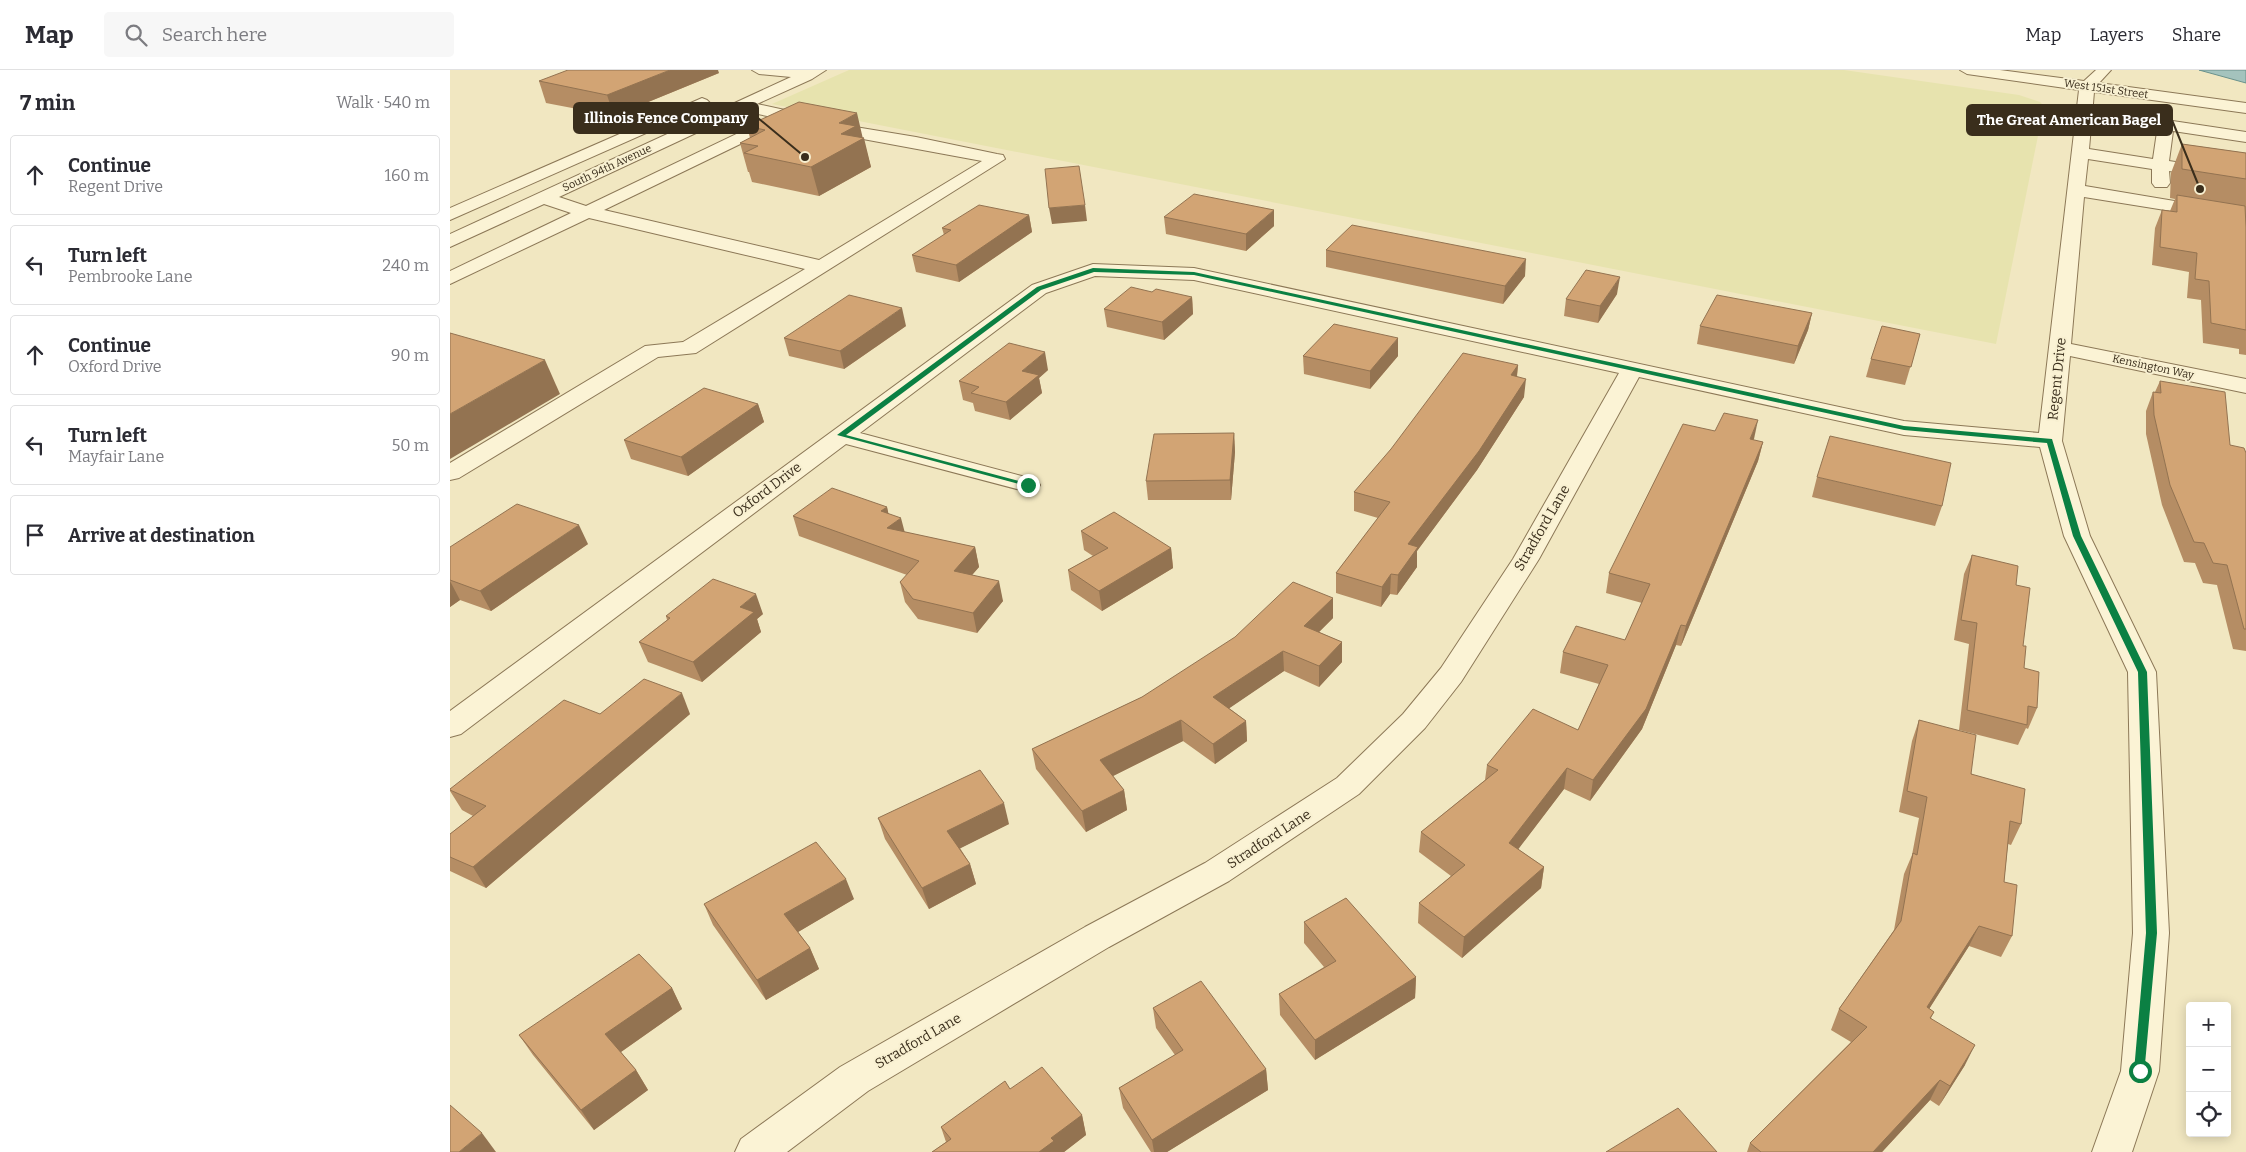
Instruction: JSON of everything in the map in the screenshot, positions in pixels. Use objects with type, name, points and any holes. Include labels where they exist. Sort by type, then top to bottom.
[{"type":"street","points":[[755,76],[777,70],[813,73]]},
{"type":"street","name":"West 151st Street","points":[[1967,70],[2089,75],[2246,108]]},
{"type":"street","name":"South 94th Avenue","points":[[450,241],[813,73]]},
{"type":"street","name":"Regent Drive","points":[[2089,75],[2050,441],[2077,536],[2142,672],[2151,933],[2140,1071],[2112,1152]]},
{"type":"street","name":"South 94th Avenue","points":[[450,215],[715,98]]},
{"type":"street","points":[[450,473],[653,351],[688,348],[997,159],[801,120],[742,106]]},
{"type":"street","points":[[450,278],[588,212],[801,120]]},
{"type":"street","points":[[2162,205],[2160,165],[2166,125],[2246,137]]},
{"type":"street","points":[[2081,153],[2246,178]]},
{"type":"street","points":[[2077,190],[2246,218]]},
{"type":"street","points":[[542,198],[588,212],[822,267]]},
{"type":"street","name":"Oxford Drive","points":[[450,726],[1039,289],[1093,270],[1194,274],[1632,369]]},
{"type":"street","name":"Kensington Way","points":[[2060,348],[2246,386]]},
{"type":"street","points":[[1632,369],[1904,428],[2050,441]]},
{"type":"street","name":"Stradford Lane","points":[[755,1152],[854,1079],[1097,937],[1217,872],[1348,786],[1414,721],[1451,674],[1526,559],[1632,369]]},
{"type":"street","points":[[841,435],[1028,485]]},
{"type":"shaded area","points":[[849,70],[1844,70],[2019,95],[2040,102],[2044,106],[1996,344],[772,104]]},
{"type":"water","points":[[2199,70],[2246,70],[2246,83]]},
{"type":"building","points":[[568,70],[670,70],[607,95],[539,81]]},
{"type":"building","points":[[799,102],[857,113],[839,123],[856,126],[841,134],[864,138],[811,167],[744,153],[758,146],[740,143],[765,130],[747,126]]},
{"type":"building","points":[[2182,144],[2246,153],[2246,179],[2182,169]]},
{"type":"building","points":[[1079,166],[1085,205],[1049,208],[1045,169]]},
{"type":"building","points":[[1194,194],[1274,210],[1246,234],[1164,217]]},
{"type":"building","points":[[2177,195],[2245,206],[2246,330],[2211,323],[2209,281],[2195,279],[2197,253],[2160,247],[2162,210],[2177,212]]},
{"type":"building","points":[[979,205],[1029,215],[956,265],[912,255],[951,230],[942,228]]},
{"type":"building","points":[[1352,225],[1526,259],[1505,286],[1326,250]]},
{"type":"building","points":[[1586,270],[1620,277],[1600,306],[1566,299]]},
{"type":"building","points":[[1131,287],[1152,292],[1156,289],[1192,297],[1162,322],[1104,309]]},
{"type":"building","points":[[849,295],[902,308],[840,351],[784,338]]},
{"type":"building","points":[[1717,295],[1812,313],[1798,346],[1700,326]]},
{"type":"building","points":[[1334,324],[1398,338],[1370,371],[1303,356]]},
{"type":"building","points":[[1882,326],[1920,334],[1911,367],[1871,359]]},
{"type":"building","points":[[450,333],[545,360],[450,414]]},
{"type":"building","points":[[1009,343],[1045,352],[1022,371],[1039,375],[1006,402],[971,393],[979,387],[959,381]]},
{"type":"building","points":[[1463,353],[1518,365],[1511,375],[1526,379],[1479,451],[1408,544],[1418,547],[1398,575],[1391,574],[1382,587],[1336,573],[1390,502],[1354,492],[1391,449]]},
{"type":"building","points":[[2160,381],[2225,392],[2230,445],[2244,448],[2246,453],[2246,629],[2244,629],[2227,565],[2213,563],[2204,543],[2194,542],[2170,485],[2154,415],[2153,392],[2161,393]]},
{"type":"building","points":[[704,388],[758,404],[681,457],[624,440]]},
{"type":"building","points":[[1724,413],[1758,420],[1750,439],[1763,442],[1686,626],[1681,625],[1646,709],[1593,780],[1567,768],[1509,843],[1544,867],[1464,937],[1419,903],[1465,865],[1421,832],[1498,770],[1487,765],[1533,709],[1578,730],[1608,665],[1563,652],[1576,626],[1625,640],[1650,584],[1609,573],[1683,424],[1715,431]]},
{"type":"building","points":[[1234,433],[1230,480],[1146,481],[1154,434]]},
{"type":"building","points":[[1830,436],[1951,463],[1942,506],[1817,477]]},
{"type":"building","points":[[832,488],[887,507],[881,511],[901,518],[887,528],[975,547],[954,571],[999,581],[973,613],[913,599],[900,582],[919,561],[793,516]]},
{"type":"building","points":[[517,504],[579,525],[480,591],[450,580],[450,547]]},
{"type":"building","points":[[1114,512],[1171,548],[1099,591],[1068,570],[1108,548],[1081,531]]},
{"type":"building","points":[[1972,555],[2018,566],[2016,585],[2030,588],[2023,646],[2026,646],[2024,668],[2039,672],[2037,708],[2028,706],[2027,725],[1967,710],[1977,623],[1961,620]]},
{"type":"building","points":[[713,579],[756,594],[740,607],[754,612],[693,662],[639,642],[670,618],[666,616]]},
{"type":"building","points":[[1293,582],[1333,598],[1304,626],[1342,642],[1319,666],[1283,651],[1213,697],[1246,721],[1213,744],[1181,720],[1100,760],[1124,790],[1082,811],[1032,749],[1142,697],[1235,637]]},
{"type":"building","points":[[644,679],[682,693],[473,867],[450,857],[450,834],[486,806],[450,789],[564,700],[600,714]]},
{"type":"building","points":[[1919,720],[1976,735],[1971,774],[2025,789],[2021,824],[2010,821],[2004,882],[2017,885],[2012,936],[1979,926],[1927,1007],[1934,1012],[1930,1018],[1975,1045],[1950,1086],[1940,1080],[1873,1152],[1761,1152],[1750,1143],[1867,1027],[1839,1009],[1901,921],[1913,853],[1917,855],[1927,797],[1907,791]]},
{"type":"building","points":[[980,770],[1004,803],[947,831],[970,864],[922,888],[878,818]]},
{"type":"building","points":[[816,842],[846,879],[784,914],[810,948],[757,980],[704,904]]},
{"type":"building","points":[[1346,898],[1416,977],[1315,1040],[1279,994],[1336,961],[1304,922]]},
{"type":"building","points":[[639,954],[672,988],[605,1034],[636,1070],[581,1110],[519,1035]]},
{"type":"building","points":[[1201,981],[1266,1069],[1152,1140],[1119,1088],[1183,1050],[1153,1008]]},
{"type":"building","points":[[1042,1067],[1082,1115],[1051,1138],[1054,1141],[1039,1152],[932,1152],[951,1139],[941,1127],[1005,1081],[1010,1089]]},
{"type":"building","points":[[450,1105],[482,1133],[459,1152],[450,1152]]},
{"type":"building","points":[[1678,1108],[1717,1152],[1606,1152]]},
{"type":"place","name":"Illinois Fence Company","points":[[805,157]]},
{"type":"place","name":"The Great American Bagel","points":[[2200,189]]},
{"type":"route","points":[[1028,485],[841,435],[1039,289],[1093,270],[1194,274],[1904,428],[2050,441],[2077,536],[2142,672],[2151,933],[2140,1071]]}]
